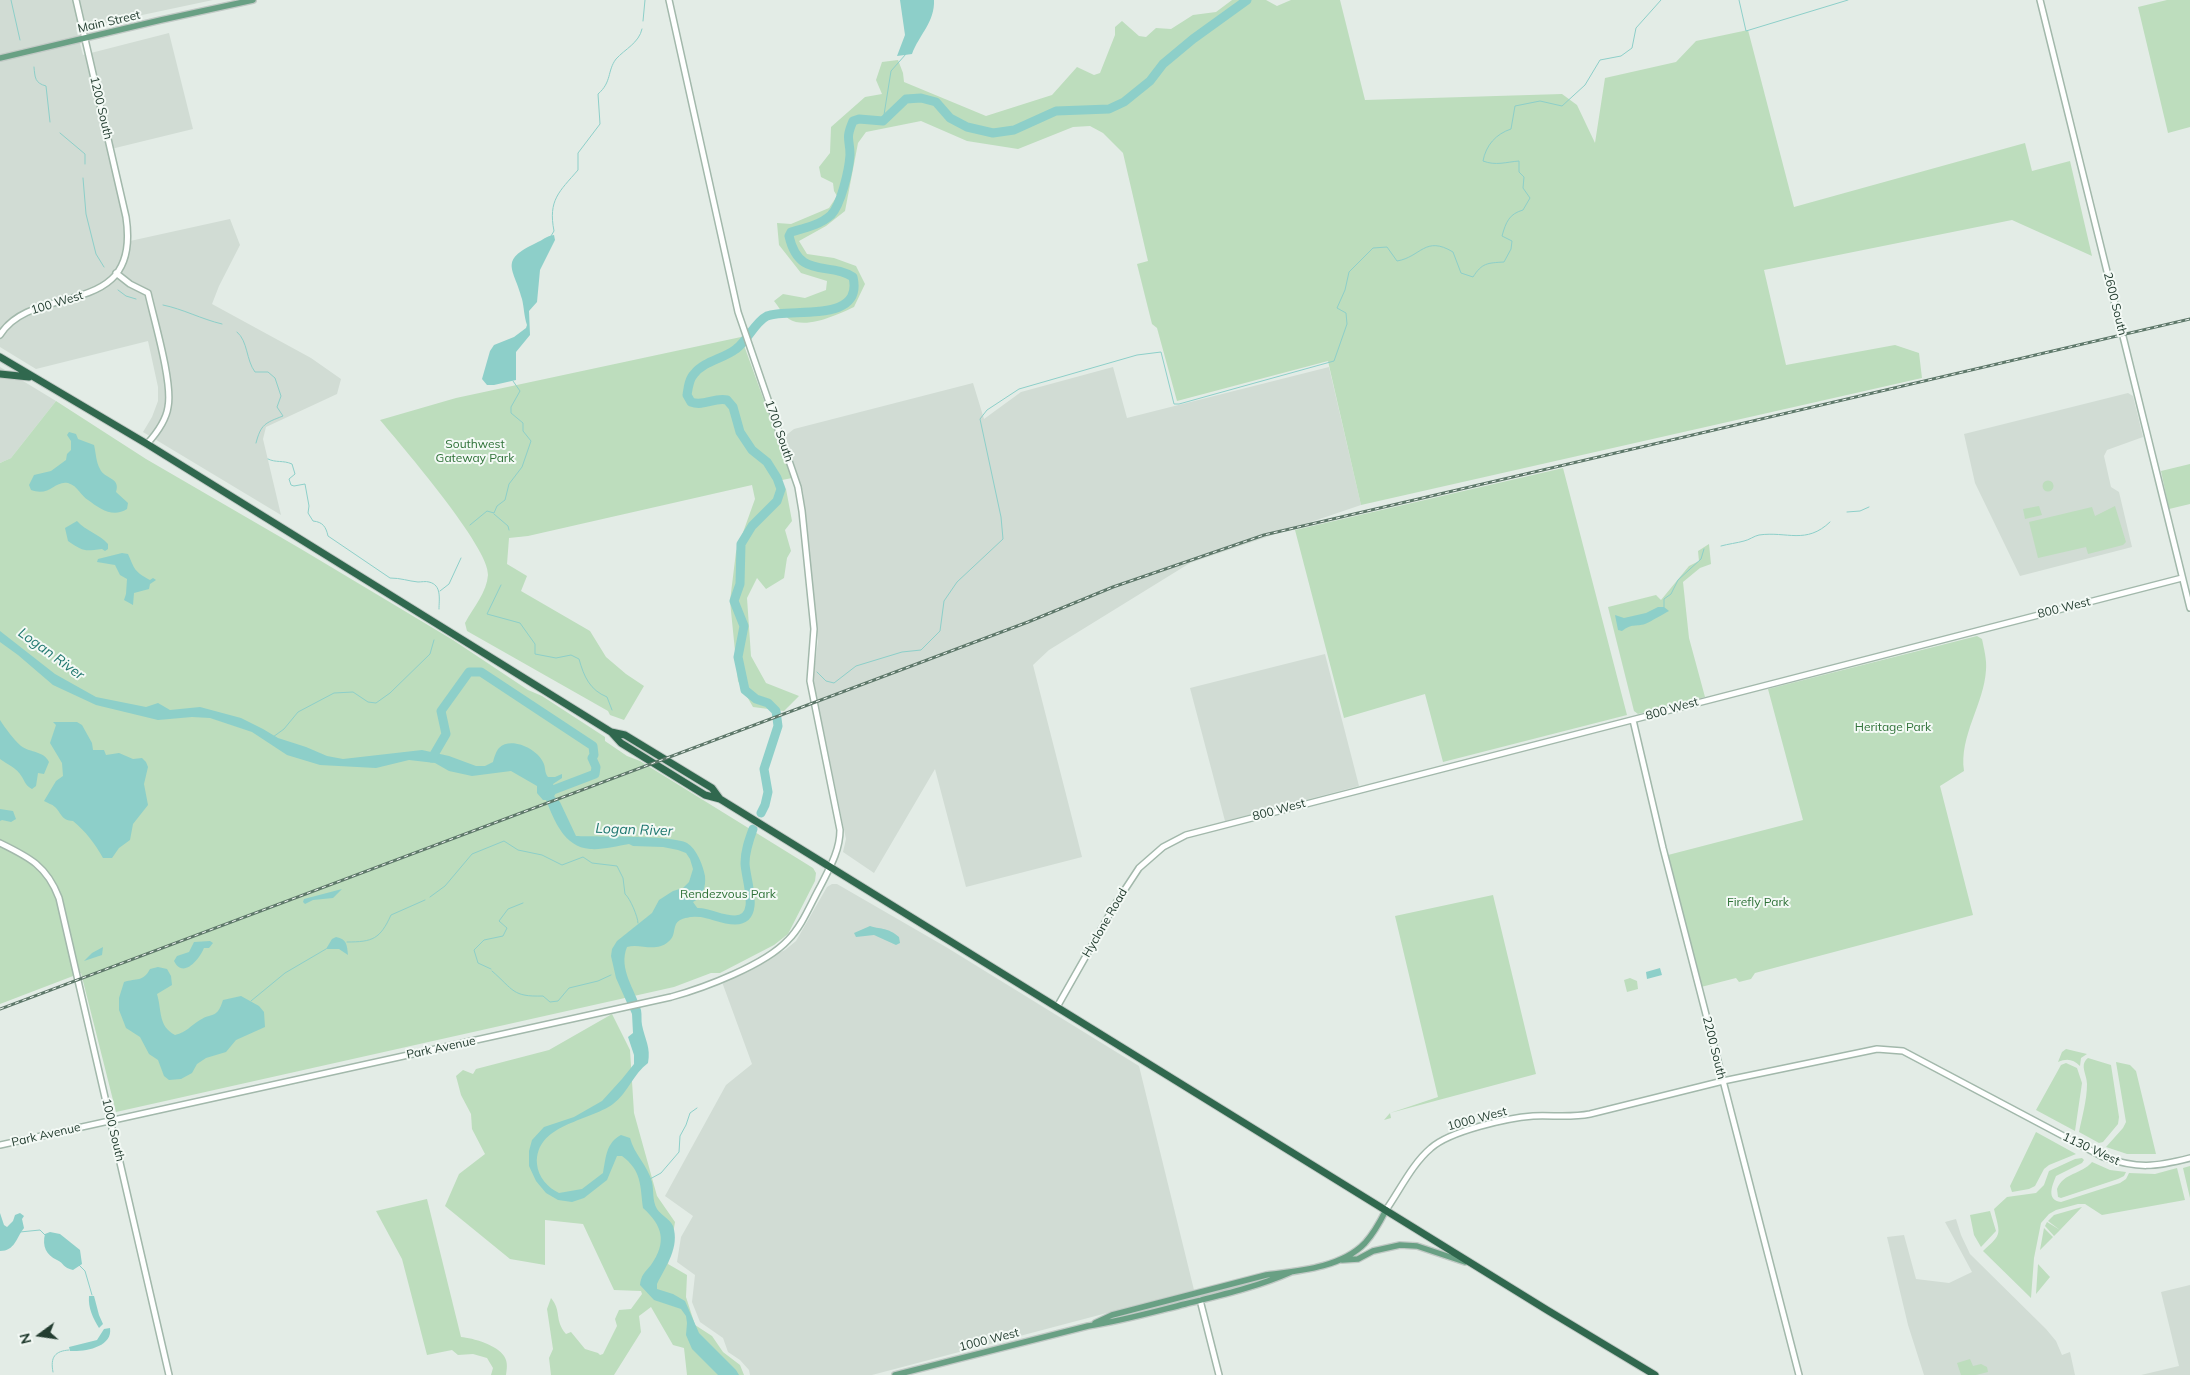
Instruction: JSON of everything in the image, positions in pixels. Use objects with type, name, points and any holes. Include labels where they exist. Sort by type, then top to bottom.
[{"type":"highway","points":[[0,358],[148,444],[612,732],[625,735],[704,783],[712,788],[720,799],[1655,1375]]},
{"type":"highway","points":[[0,374],[34,377]]},
{"type":"main road","name":"Main Street","points":[[0,58],[253,0]]},
{"type":"main road","name":"1000 West","points":[[1088,1326],[1112,1315],[1275,1274],[1340,1260],[1364,1244],[1386,1210]]},
{"type":"main road","points":[[1340,1260],[1358,1259],[1373,1251],[1400,1245],[1417,1246],[1472,1264]]},
{"type":"main road","name":"1000 West","points":[[895,1375],[1200,1300],[1267,1282],[1291,1272]]},
{"type":"main road","points":[[1200,1300],[1201,1298],[1260,1281],[1275,1274]]},
{"type":"main road","points":[[1105,1323],[1110,1320],[1195,1298],[1198,1293]]},
{"type":"street","name":"1200 South","points":[[76,0],[126,217]]},
{"type":"street","name":"1700 South","points":[[669,0],[738,312],[798,487],[814,629],[810,681],[840,830],[838,846],[830,866]]},
{"type":"street","name":"2600 South","points":[[2040,0],[2190,608]]},
{"type":"street","name":"100 West","points":[[0,335],[5,327],[26,312],[93,292],[116,273],[127,249],[126,217]]},
{"type":"street","points":[[116,273],[130,284],[148,293],[170,394],[164,421],[148,444]]},
{"type":"street","name":"800 West","points":[[1163,847],[1186,835],[1247,818],[2182,578]]},
{"type":"street","name":"2200 South","points":[[1632,720],[1799,1375]]},
{"type":"street","name":"1000 South","points":[[0,843],[34,861],[45,871],[55,885],[64,916],[169,1375]]},
{"type":"street","name":"Hyclone Road","points":[[1057,1007],[1138,868],[1163,847]]},
{"type":"street","name":"Park Avenue","points":[[0,1145],[643,1004],[690,992],[748,967],[778,950],[790,939],[802,920],[830,866]]},
{"type":"street","name":"1000 West","points":[[1386,1210],[1430,1148],[1460,1132],[1533,1116],[1572,1118],[1723,1081],[1856,1053],[1889,1049],[1903,1051],[1999,1103]]},
{"type":"street","name":"1130 West","points":[[1999,1103],[2103,1157],[2121,1164],[2141,1167],[2190,1158]]},
{"type":"street","points":[[1200,1300],[1220,1375]]},
{"type":"shaded area","points":[[0,0],[213,0],[76,29],[83,55],[169,33],[193,129],[107,150],[130,241],[230,219],[240,245],[212,304],[311,358],[341,379],[337,394],[266,427],[263,439],[281,515],[143,432],[152,417],[158,401],[158,387],[148,341],[36,369],[0,347]]},
{"type":"shaded area","points":[[0,367],[56,401],[11,458],[0,463]]},
{"type":"shaded area","points":[[1113,367],[1127,418],[1329,367],[1361,505],[1190,563],[1049,650],[1033,665],[1082,857],[966,887],[935,769],[874,873],[843,852],[846,839],[813,679],[818,641],[803,492],[785,436],[794,429],[973,383],[984,419],[1021,392]]},
{"type":"shaded area","points":[[2128,393],[2133,396],[2143,437],[2107,450],[2104,456],[2111,487],[2119,492],[2132,547],[2020,576],[1975,483],[1964,434]]},
{"type":"shaded area","points":[[1325,654],[1359,786],[1225,821],[1190,688]]},
{"type":"shaded area","points":[[837,884],[946,947],[1139,1066],[1194,1290],[872,1375],[750,1375],[749,1370],[740,1360],[728,1352],[723,1338],[700,1322],[692,1302],[695,1275],[677,1262],[681,1237],[693,1216],[665,1196],[726,1085],[752,1064],[722,982],[785,950],[796,941],[827,887]]},
{"type":"shaded area","points":[[1956,1219],[1970,1254],[2046,1329],[2056,1341],[2062,1355],[2070,1352],[2075,1375],[1924,1375],[1908,1325],[1887,1237],[1904,1235],[1916,1279],[1949,1283],[1972,1272],[1945,1222]]},
{"type":"shaded area","points":[[2190,1285],[2190,1375],[2141,1375],[2179,1366],[2161,1292]]},
{"type":"green space","points":[[1232,0],[1266,0],[1277,6],[1291,0],[1340,0],[1365,100],[1562,94],[1577,105],[1595,143],[1605,78],[1676,62],[1696,41],[1748,30],[1794,207],[2025,143],[2032,171],[2070,161],[2092,256],[2012,220],[1764,270],[1786,365],[1895,345],[1919,353],[1922,378],[1361,505],[1328,361],[1177,401],[1157,328],[1152,324],[1137,264],[1148,261],[1123,153],[1103,133],[1090,126],[1073,127],[1018,149],[967,141],[921,121],[866,132],[858,143],[845,211],[826,226],[799,241],[807,254],[834,258],[856,266],[865,284],[854,307],[822,320],[804,323],[789,319],[774,301],[783,294],[805,298],[826,290],[827,281],[801,273],[779,245],[777,223],[791,224],[829,208],[837,196],[833,183],[821,177],[819,167],[830,153],[831,127],[865,97],[882,94],[876,80],[882,62],[898,60],[904,82],[986,116],[1052,95],[1077,67],[1094,75],[1100,73],[1115,35],[1115,27],[1122,21],[1139,36],[1146,37],[1156,28],[1171,29],[1193,15],[1216,12]]},
{"type":"green space","points":[[2167,0],[2190,0],[2190,127],[2168,133],[2138,7]]},
{"type":"green space","name":"Southwest Gateway Park","points":[[741,337],[792,478],[777,481],[786,489],[792,521],[785,530],[791,551],[787,558],[784,578],[766,589],[757,578],[747,598],[751,656],[766,683],[799,696],[784,711],[753,707],[738,681],[730,601],[736,552],[755,499],[752,485],[528,536],[509,538],[507,564],[527,576],[521,591],[590,631],[606,657],[644,686],[624,720],[610,715],[608,711],[467,631],[465,623],[482,594],[487,581],[488,575],[485,562],[475,543],[443,497],[380,420],[456,398]]},
{"type":"green space","name":"Rendezvous Park","points":[[56,401],[146,459],[453,640],[528,690],[542,696],[605,737],[605,741],[627,756],[640,761],[813,868],[816,873],[815,881],[788,934],[774,945],[720,973],[711,973],[674,987],[116,1112],[81,973],[0,1004],[0,463],[11,458]]},
{"type":"green space","points":[[2190,464],[2190,504],[2169,509],[2161,471]]},
{"type":"green space","points":[[1563,468],[1627,715],[1443,762],[1425,694],[1344,718],[1295,530]]},
{"type":"green space","points":[[2048,480],[2054,486],[2048,492],[2042,486]]},
{"type":"green space","points":[[2039,506],[2042,515],[2025,519],[2023,509]]},
{"type":"green space","points":[[2115,506],[2126,542],[2123,545],[2088,554],[2086,547],[2038,558],[2029,522],[2092,507],[2095,516]]},
{"type":"green space","points":[[1709,544],[1711,564],[1700,568],[1683,582],[1689,638],[1705,697],[1638,714],[1634,711],[1608,607],[1656,595],[1661,600],[1689,566],[1699,561],[1698,551]]},
{"type":"green space","points":[[1977,636],[1982,639],[1986,658],[1986,670],[1981,695],[1965,745],[1964,771],[1940,786],[1973,915],[1755,973],[1751,979],[1739,982],[1736,978],[1701,987],[1668,855],[1803,820],[1768,689]]},
{"type":"green space","points":[[1493,895],[1536,1074],[1390,1113],[1438,1097],[1395,916]]},
{"type":"green space","points":[[1630,978],[1637,981],[1638,989],[1627,992],[1624,980]]},
{"type":"green space","points":[[612,1014],[630,1050],[634,1113],[657,1196],[675,1222],[668,1264],[687,1275],[686,1297],[695,1325],[712,1336],[723,1352],[740,1365],[744,1375],[687,1375],[684,1348],[673,1345],[651,1307],[639,1316],[641,1332],[614,1375],[551,1375],[549,1358],[553,1349],[547,1309],[551,1298],[556,1307],[562,1329],[566,1334],[571,1332],[585,1349],[600,1355],[603,1354],[617,1326],[615,1319],[619,1310],[631,1309],[642,1294],[641,1291],[614,1290],[583,1224],[545,1220],[545,1265],[510,1259],[445,1206],[459,1174],[485,1154],[472,1129],[471,1114],[461,1095],[456,1076],[463,1070],[473,1074],[476,1069],[549,1050]]},
{"type":"green space","points":[[2066,1049],[2087,1054],[2081,1058],[2080,1066],[2070,1060],[2058,1062],[2062,1052]]},
{"type":"green space","points":[[2088,1058],[2111,1065],[2119,1117],[2118,1124],[2103,1142],[2099,1143],[2079,1132],[2087,1090],[2084,1064]]},
{"type":"green space","points":[[2116,1062],[2130,1065],[2136,1071],[2156,1154],[2127,1154],[2106,1147],[2126,1122]]},
{"type":"green space","points":[[2066,1063],[2077,1068],[2082,1083],[2075,1131],[2036,1110],[2061,1065]]},
{"type":"green space","points":[[1390,1113],[1391,1118],[1384,1120]]},
{"type":"green space","points":[[2036,1132],[2076,1154],[2049,1165],[2044,1169],[2035,1186],[2012,1192],[2010,1186]]},
{"type":"green space","points":[[2082,1158],[2084,1160],[2082,1163],[2056,1176],[2051,1192],[2056,1201],[2061,1202],[2120,1183],[2126,1179],[2129,1173],[2155,1174],[2177,1168],[2185,1200],[2102,1215],[2085,1204],[2078,1204],[2049,1214],[2041,1223],[2034,1258],[2031,1298],[1983,1251],[1997,1237],[1998,1224],[1994,1209],[2007,1197],[2036,1193],[2044,1185],[2049,1171],[2075,1159]]},
{"type":"green space","points":[[2092,1162],[2110,1170],[2126,1172],[2124,1176],[2118,1179],[2061,1198],[2058,1197],[2057,1189],[2060,1183]]},
{"type":"green space","points":[[2190,1166],[2190,1198],[2183,1168]]},
{"type":"green space","points":[[427,1199],[461,1337],[484,1343],[501,1352],[506,1361],[506,1375],[491,1375],[493,1368],[487,1358],[473,1354],[458,1355],[452,1350],[427,1355],[402,1259],[376,1211]]},
{"type":"green space","points":[[2082,1207],[2060,1230],[2048,1221],[2054,1215]]},
{"type":"green space","points":[[1990,1211],[1996,1231],[1981,1247],[1974,1235],[1970,1215]]},
{"type":"green space","points":[[2047,1222],[2060,1230],[2054,1236],[2045,1226]]},
{"type":"green space","points":[[2044,1228],[2053,1237],[2040,1250]]},
{"type":"green space","points":[[2038,1264],[2050,1277],[2036,1294]]},
{"type":"green space","points":[[1970,1359],[1973,1366],[1981,1364],[1987,1367],[1988,1372],[1976,1375],[1961,1375],[1957,1363]]},
{"type":"water","points":[[900,0],[934,0],[934,8],[929,22],[912,54],[897,56],[905,35]]},
{"type":"water","points":[[554,235],[555,240],[540,270],[537,302],[529,311],[530,335],[516,352],[516,380],[487,385],[482,379],[490,351],[494,345],[514,337],[526,328],[527,325],[522,299],[513,272],[513,260],[524,249]]},
{"type":"water","points":[[69,432],[76,434],[78,439],[94,445],[100,469],[116,483],[116,492],[128,503],[127,509],[117,513],[102,509],[68,483],[59,484],[48,490],[38,492],[31,490],[29,485],[34,475],[51,471],[66,460],[67,454],[71,450],[71,441],[67,435]]},
{"type":"water","points":[[77,521],[108,544],[108,549],[105,551],[102,549],[84,550],[68,541],[65,528]]},
{"type":"water","points":[[122,553],[128,554],[138,572],[150,580],[153,578],[156,580],[150,584],[149,589],[134,593],[133,605],[124,600],[127,579],[120,575],[115,565],[97,562],[98,559]]},
{"type":"water","points":[[1658,607],[1664,607],[1669,611],[1645,624],[1631,626],[1622,631],[1618,630],[1615,615],[1624,618],[1646,613]]},
{"type":"water","points":[[0,631],[55,674],[96,697],[146,707],[158,703],[170,710],[200,707],[241,718],[278,738],[327,756],[343,759],[422,750],[449,756],[476,766],[485,766],[493,762],[499,748],[510,743],[517,744],[530,749],[540,757],[548,777],[562,774],[562,778],[553,784],[556,791],[554,796],[560,802],[576,836],[679,840],[687,843],[694,849],[703,867],[705,876],[703,891],[693,902],[698,909],[697,915],[678,922],[672,938],[663,945],[658,947],[627,947],[625,955],[628,979],[641,1010],[642,1025],[648,1048],[648,1063],[638,1072],[623,1094],[613,1104],[565,1126],[545,1140],[539,1151],[537,1164],[542,1178],[555,1191],[559,1193],[582,1189],[603,1173],[606,1156],[612,1142],[621,1135],[630,1138],[650,1176],[657,1209],[672,1224],[675,1234],[671,1256],[657,1284],[657,1289],[673,1294],[685,1301],[699,1333],[739,1375],[718,1375],[692,1349],[686,1335],[686,1316],[681,1309],[654,1300],[640,1285],[642,1276],[656,1257],[661,1242],[659,1228],[643,1208],[639,1179],[629,1162],[622,1156],[617,1156],[607,1180],[584,1198],[572,1202],[558,1200],[546,1193],[536,1181],[529,1166],[529,1151],[532,1140],[544,1127],[574,1117],[602,1101],[634,1064],[634,1055],[628,1037],[633,1033],[632,1014],[616,978],[611,956],[612,949],[617,941],[652,913],[659,900],[673,891],[683,888],[689,882],[693,869],[686,853],[663,847],[633,846],[629,844],[599,849],[581,847],[573,843],[561,831],[546,800],[543,800],[537,793],[537,786],[511,771],[472,776],[449,771],[435,763],[409,760],[376,768],[320,765],[287,755],[252,732],[210,718],[192,717],[158,720],[96,705],[53,685],[0,642]]},
{"type":"water","points":[[0,720],[21,746],[41,754],[49,762],[44,774],[38,773],[36,786],[32,789],[12,766],[0,759]]},
{"type":"water","points":[[53,722],[77,722],[82,725],[92,743],[93,750],[104,750],[106,755],[119,753],[133,759],[142,758],[146,762],[148,767],[144,784],[148,805],[133,824],[130,840],[119,848],[112,858],[103,858],[82,829],[73,821],[64,818],[54,806],[44,801],[56,781],[63,776],[62,763],[50,743],[56,725]]},
{"type":"water","points":[[0,809],[13,811],[16,819],[11,822],[0,821]]},
{"type":"water","points":[[342,889],[333,898],[313,900],[305,904],[303,902],[304,899]]},
{"type":"water","points":[[870,926],[891,932],[899,937],[900,943],[896,945],[874,935],[856,937],[854,933]]},
{"type":"water","points":[[336,937],[346,943],[348,955],[339,949],[326,949],[332,939]]},
{"type":"water","points":[[210,941],[213,943],[209,948],[204,948],[190,966],[182,968],[174,961],[177,956],[189,952],[194,942]]},
{"type":"water","points":[[103,947],[102,955],[84,961],[92,953]]},
{"type":"water","points":[[158,967],[167,969],[171,976],[172,985],[157,994],[163,1023],[175,1035],[186,1031],[200,1020],[217,1013],[223,1000],[241,996],[259,1006],[264,1012],[265,1027],[236,1040],[226,1052],[206,1058],[197,1064],[192,1073],[181,1079],[169,1080],[164,1076],[158,1060],[149,1054],[140,1037],[126,1028],[119,1010],[119,998],[124,982],[142,978],[150,969]]},
{"type":"water","points":[[1660,968],[1662,975],[1647,979],[1646,972]]},
{"type":"water","points":[[0,1213],[4,1225],[7,1227],[13,1221],[15,1215],[20,1213],[24,1216],[22,1219],[24,1228],[9,1249],[0,1251]]},
{"type":"water","points":[[50,1232],[60,1234],[80,1250],[82,1264],[73,1270],[50,1256],[44,1242],[45,1234]]},
{"type":"water","points":[[89,1296],[94,1296],[103,1324],[99,1328],[91,1313]]},
{"type":"water","points":[[110,1328],[110,1334],[103,1344],[90,1349],[70,1351],[69,1347],[97,1340],[104,1329]]},
{"type":"waterway","points":[[11,0],[20,40]]},
{"type":"waterway","points":[[643,21],[645,0]]},
{"type":"waterway","points":[[761,813],[768,792],[764,769],[778,726],[776,711],[768,703],[756,699],[745,690],[738,657],[744,626],[734,601],[740,584],[741,544],[752,526],[777,501],[781,489],[777,478],[767,462],[752,450],[740,432],[733,407],[727,400],[691,402],[687,395],[692,376],[703,366],[736,349],[767,316],[822,311],[836,308],[847,302],[853,292],[853,277],[844,272],[807,264],[800,259],[794,250],[789,236],[791,232],[822,221],[835,210],[844,187],[848,169],[850,155],[849,136],[853,121],[859,119],[883,121],[906,99],[921,98],[936,102],[950,118],[967,127],[993,133],[1014,130],[1056,111],[1109,109],[1124,102],[1150,81],[1163,64],[1193,39],[1247,0]]},
{"type":"waterway","points":[[817,672],[826,681],[834,683],[856,666],[902,652],[921,650],[940,631],[944,601],[957,582],[1003,539],[1001,517],[980,419],[987,410],[1019,389],[1137,355],[1161,352],[1174,404],[1179,404],[1334,361],[1347,324],[1346,313],[1337,308],[1345,290],[1349,272],[1373,248],[1387,247],[1397,261],[1412,256],[1429,246],[1444,247],[1453,252],[1461,273],[1473,277],[1482,266],[1504,262],[1511,249],[1512,241],[1502,236],[1505,227],[1511,216],[1523,210],[1530,198],[1523,188],[1524,177],[1519,172],[1519,161],[1497,163],[1483,161],[1489,145],[1496,137],[1511,129],[1515,106],[1540,101],[1562,106],[1585,85],[1600,60],[1621,56],[1632,48],[1636,28],[1661,0]]},
{"type":"waterway","points":[[1739,0],[1746,31],[1848,0]]},
{"type":"waterway","points":[[551,236],[554,231],[553,211],[557,197],[565,184],[578,170],[578,153],[600,124],[598,94],[607,81],[613,63],[635,42],[642,29]]},
{"type":"waterway","points":[[883,121],[891,71],[906,54]]},
{"type":"waterway","points":[[34,67],[36,80],[46,86],[50,122]]},
{"type":"waterway","points":[[60,133],[85,154],[85,164]]},
{"type":"waterway","points":[[83,178],[86,214],[96,254],[104,267]]},
{"type":"waterway","points":[[118,290],[126,296],[136,299]]},
{"type":"waterway","points":[[163,305],[222,324]]},
{"type":"waterway","points":[[237,332],[243,340],[255,372],[268,372],[275,378],[281,396],[277,407],[283,416],[265,425],[256,443]]},
{"type":"waterway","points":[[470,525],[487,511],[494,513],[497,506],[505,500],[509,484],[522,467],[531,441],[523,431],[523,423],[511,413],[511,407],[520,391],[513,381]]},
{"type":"waterway","points":[[268,459],[292,464],[295,474],[289,479],[291,485],[305,484],[309,506],[308,513],[313,521],[324,526],[328,536],[390,578],[433,584],[439,593],[439,609]]},
{"type":"waterway","points":[[1847,512],[1860,511],[1869,507]]},
{"type":"waterway","points":[[494,514],[508,526],[509,530]]},
{"type":"waterway","points":[[1721,546],[1759,535],[1804,535],[1813,533],[1830,522]]},
{"type":"waterway","points":[[1664,607],[1664,599],[1671,594],[1678,580],[1701,559],[1704,549]]},
{"type":"waterway","points":[[440,591],[449,584],[461,558]]},
{"type":"waterway","points":[[501,585],[487,614],[520,623],[535,644],[535,654],[556,658],[571,655],[579,659],[588,682],[596,691],[607,697],[612,710]]},
{"type":"waterway","points":[[273,737],[284,729],[298,712],[334,693],[353,692],[368,702],[376,703],[390,693],[430,654],[434,640]]},
{"type":"waterway","name":"Logan River","points":[[432,758],[446,734],[441,711],[469,672],[481,672],[593,746],[594,755],[592,758],[596,767],[595,774],[553,790],[549,795]]},
{"type":"waterway","points":[[686,913],[700,912],[729,920],[743,918],[748,913],[750,897],[745,859],[753,829]]},
{"type":"waterway","points":[[430,897],[445,886],[472,854],[504,841],[518,850],[542,855],[562,865],[583,857],[592,863],[617,866],[623,878],[625,894],[637,916],[638,923]]},
{"type":"waterway","points":[[347,942],[375,938],[391,915],[425,900]]},
{"type":"waterway","points":[[491,969],[478,963],[474,950],[484,940],[503,936],[507,928],[499,921],[508,909],[523,903]]},
{"type":"waterway","points":[[251,1001],[285,973],[326,949]]},
{"type":"waterway","points":[[492,971],[519,994],[543,996],[550,1002],[558,1001],[569,988],[598,981],[611,975]]},
{"type":"waterway","points":[[650,1179],[661,1173],[679,1152],[680,1136],[690,1113],[697,1108]]},
{"type":"waterway","points":[[20,1232],[40,1230],[45,1235]]},
{"type":"waterway","points":[[79,1265],[85,1271],[92,1295]]},
{"type":"waterway","points":[[53,1372],[52,1362],[57,1353],[69,1350]]},
{"type":"railway","points":[[0,1009],[1028,622],[1113,587],[1264,535],[2190,319]]},
{"type":"park label","name":"Heritage Park","points":[[1893,727]]},
{"type":"park label","name":"Firefly Park","points":[[1758,902]]}]
